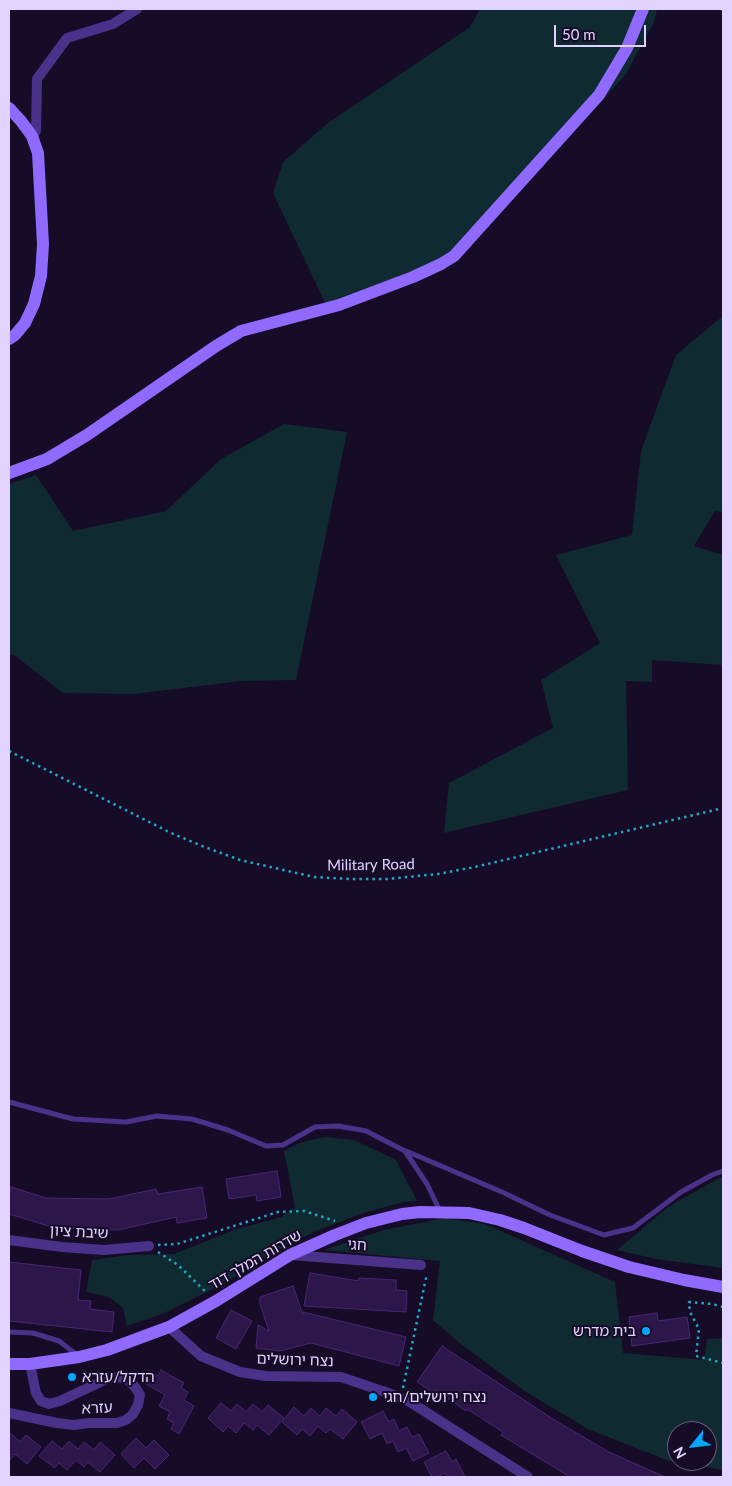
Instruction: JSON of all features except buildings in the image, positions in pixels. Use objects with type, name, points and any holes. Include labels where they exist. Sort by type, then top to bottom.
[{"type":"street","points":[[32,136],[36,131],[37,79],[67,38],[112,24],[137,9]]},
{"type":"street","points":[[9,473],[47,459],[87,435],[216,346],[241,332],[339,305],[413,277],[454,256],[599,95],[627,48],[643,9]]},
{"type":"street","points":[[9,108],[32,136],[38,153],[43,244],[41,276],[34,304],[25,323],[9,339]]},
{"type":"street","name":"שדרות המלך דוד","points":[[9,1364],[30,1364],[79,1357],[107,1350],[168,1327],[216,1301],[290,1255],[366,1223],[402,1214],[440,1211],[469,1213],[500,1220],[629,1267],[723,1287]]},
{"type":"street","name":"שיבת ציון","points":[[9,1240],[62,1248],[104,1250],[149,1246]]},
{"type":"street","name":"חגי","points":[[290,1255],[421,1265]]},
{"type":"street","name":"נצח ירושלים","points":[[168,1327],[201,1356],[240,1372],[265,1376],[341,1377],[401,1398],[528,1477]]},
{"type":"street","name":"עזרא","points":[[9,1413],[58,1423],[117,1423],[126,1420],[133,1414],[138,1405],[140,1395],[135,1387],[128,1380],[120,1377],[109,1378],[60,1401],[49,1404],[41,1401],[36,1393],[30,1364]]},
{"type":"lane","points":[[9,1102],[73,1119],[126,1122],[158,1116],[192,1119],[228,1130],[266,1146],[283,1145],[315,1127],[338,1126],[366,1131],[550,1215],[604,1235],[633,1228],[681,1192],[723,1171]]},
{"type":"lane","points":[[405,1150],[427,1184],[440,1211]]},
{"type":"lane","points":[[9,1332],[33,1333],[59,1341],[79,1357]]},
{"type":"path","name":"Military Road","points":[[9,751],[202,846],[240,860],[314,877],[387,879],[438,874],[475,867],[723,808]]},
{"type":"path","points":[[149,1246],[176,1244],[278,1212],[304,1211],[329,1218],[351,1229]]},
{"type":"path","points":[[149,1246],[178,1265],[216,1301]]},
{"type":"path","points":[[401,1398],[426,1278],[421,1265]]},
{"type":"path","points":[[723,1307],[689,1302],[690,1312],[699,1329],[696,1356],[723,1363]]},
{"type":"green space","points":[[480,9],[657,9],[654,22],[626,74],[455,263],[330,313],[273,193],[283,162],[328,123],[470,27]]},
{"type":"green space","points":[[723,316],[723,512],[715,511],[694,546],[723,555],[723,665],[652,660],[652,682],[626,681],[628,790],[444,833],[449,783],[553,728],[541,680],[600,643],[556,555],[632,535],[641,451],[676,355]]},
{"type":"green space","points":[[284,424],[347,432],[296,680],[241,681],[134,694],[63,693],[14,655],[9,654],[9,484],[36,475],[73,531],[166,511],[221,459]]},
{"type":"green space","points":[[325,1137],[354,1140],[396,1160],[417,1201],[404,1202],[363,1213],[316,1231],[281,1248],[223,1284],[162,1314],[127,1326],[123,1308],[109,1297],[86,1292],[92,1260],[127,1255],[174,1254],[234,1230],[281,1217],[295,1207],[284,1151],[299,1143]]},
{"type":"green space","points":[[723,1176],[723,1268],[656,1259],[617,1250],[668,1207]]},
{"type":"green space","points":[[446,1218],[485,1224],[615,1282],[623,1353],[704,1360],[707,1339],[723,1338],[723,1470],[717,1469],[717,1421],[667,1421],[667,1460],[588,1429],[526,1392],[462,1345],[433,1320],[440,1261],[324,1250],[383,1230]]},
{"type":"place","name":"בית מדרש","points":[[646,1331]]},
{"type":"place","name":"הדקל/עזרא","points":[[72,1377]]},
{"type":"place","name":"נצח ירושלים/חגי","points":[[373,1397]]}]
